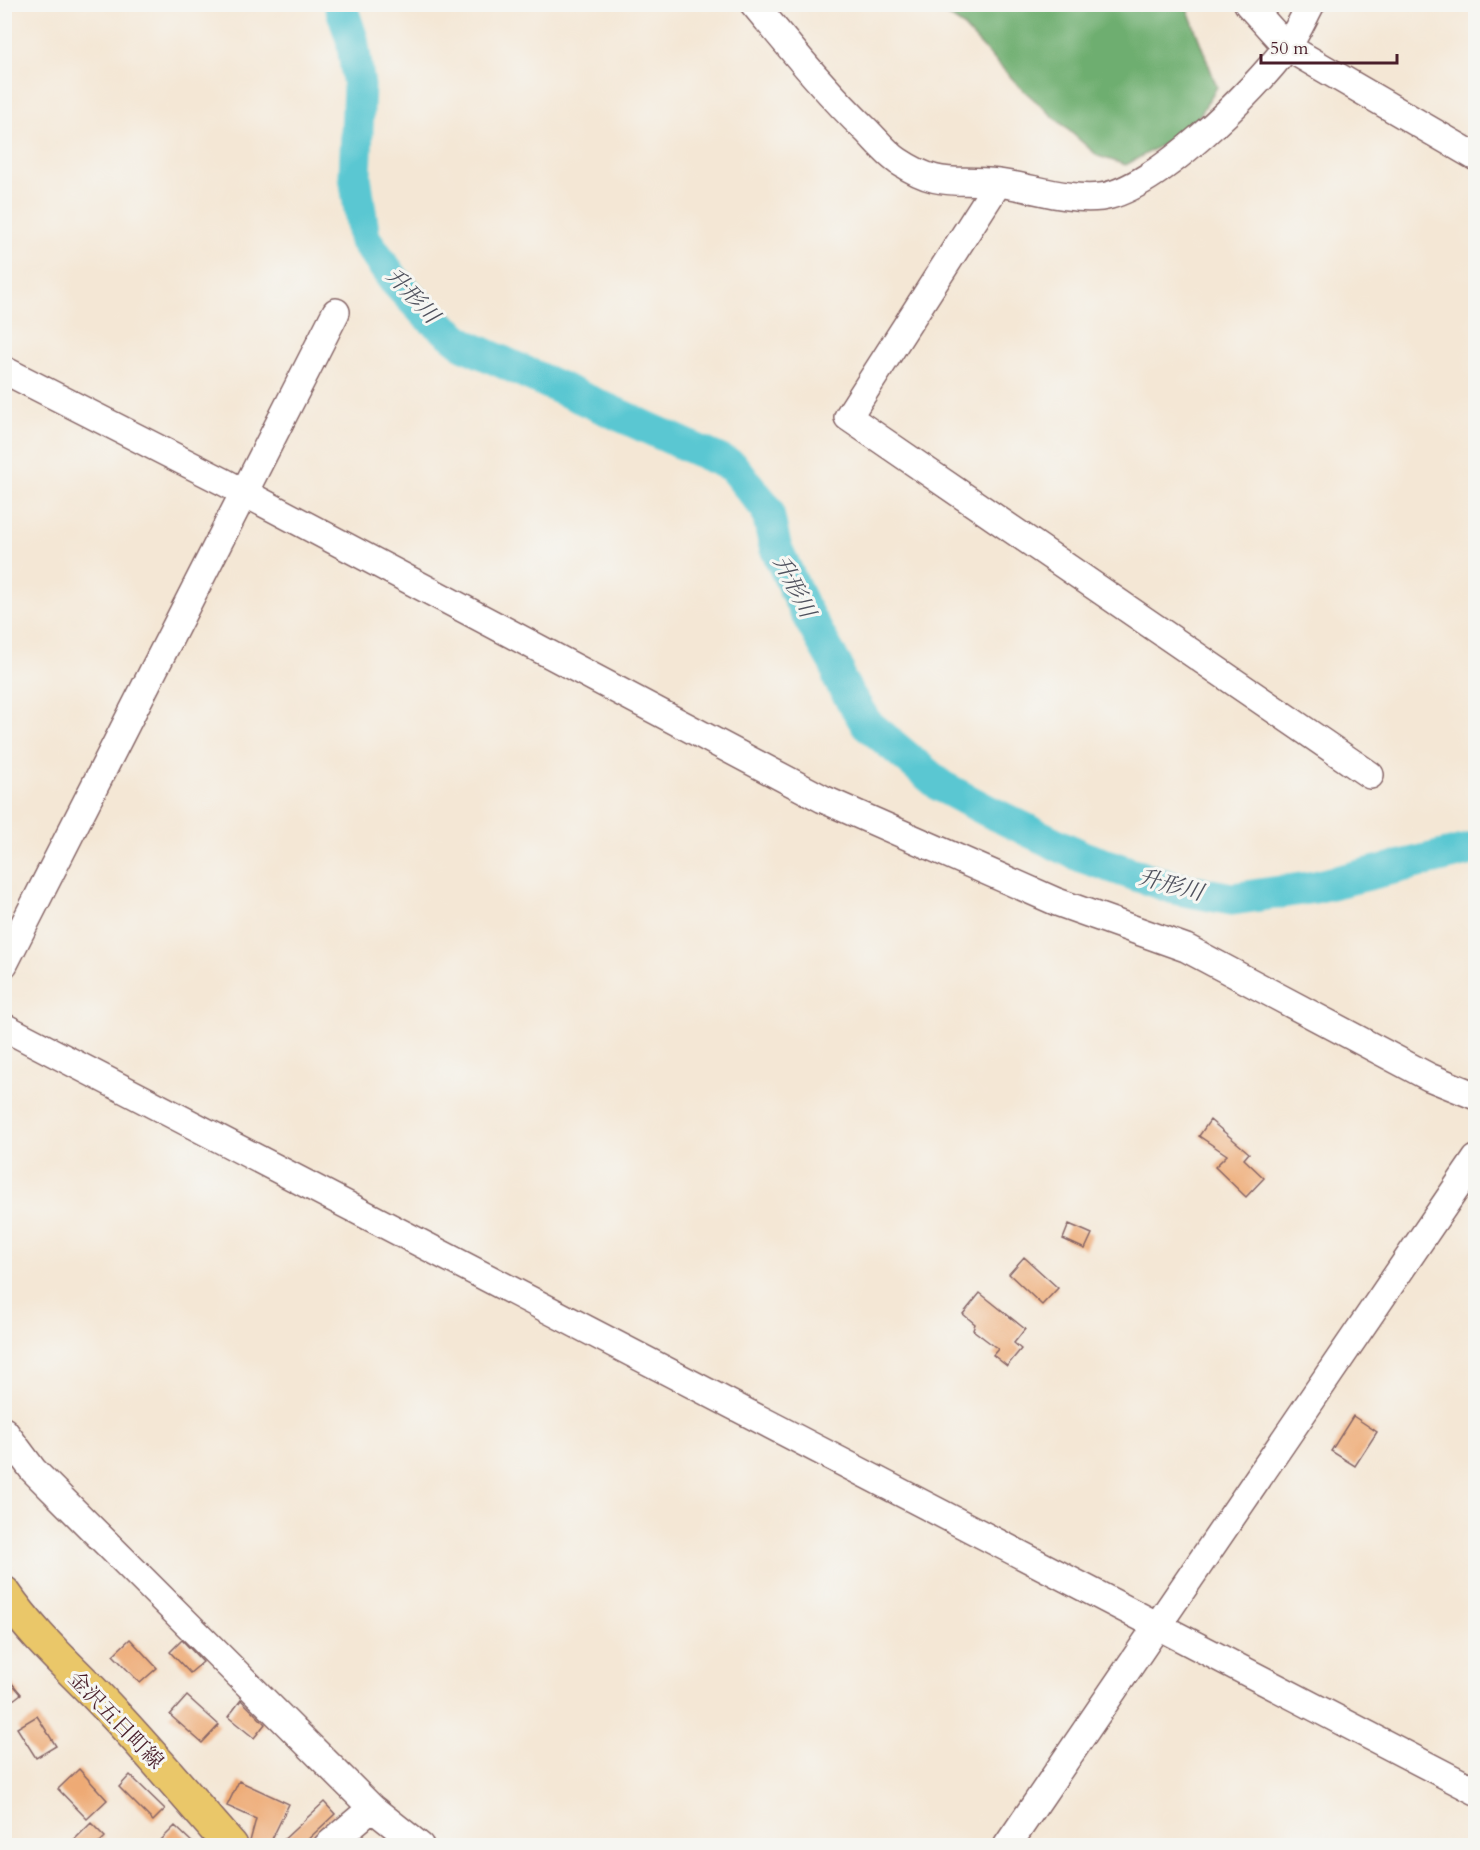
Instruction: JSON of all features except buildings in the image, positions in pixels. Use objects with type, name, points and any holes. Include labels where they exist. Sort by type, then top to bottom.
[{"type":"main road","name":"金沢五日町線","points":[[4,1593],[45,1644],[114,1713],[231,1845]]},
{"type":"street","points":[[754,4],[845,110],[897,160],[934,180],[946,183],[998,183],[1057,194],[1102,197],[1138,182],[1167,165],[1208,131],[1287,47],[1311,4]]},
{"type":"street","points":[[1248,4],[1287,47],[1476,157]]},
{"type":"street","points":[[998,183],[848,417],[1370,775]]},
{"type":"street","points":[[4,964],[336,312]]},
{"type":"street","points":[[4,370],[243,492],[823,799],[1057,902],[1195,952],[1429,1077],[1476,1096]]},
{"type":"street","points":[[4,1027],[1476,1791]]},
{"type":"street","points":[[1007,1845],[1476,1160]]},
{"type":"street","points":[[4,1431],[33,1470],[372,1808],[420,1845]]},
{"type":"street","points":[[327,1845],[372,1808]]},
{"type":"green space","points":[[931,5],[1186,5],[1217,87],[1192,128],[1126,165],[1098,156],[1020,87],[962,25]]},
{"type":"waterway","name":"升形川","points":[[340,4],[352,39],[359,86],[355,176],[364,238],[394,280],[427,315],[465,345],[732,466],[767,509],[775,546],[803,607],[837,667],[839,679],[866,723],[941,786],[1083,857],[1174,888],[1232,899],[1315,887],[1476,848]]}]
